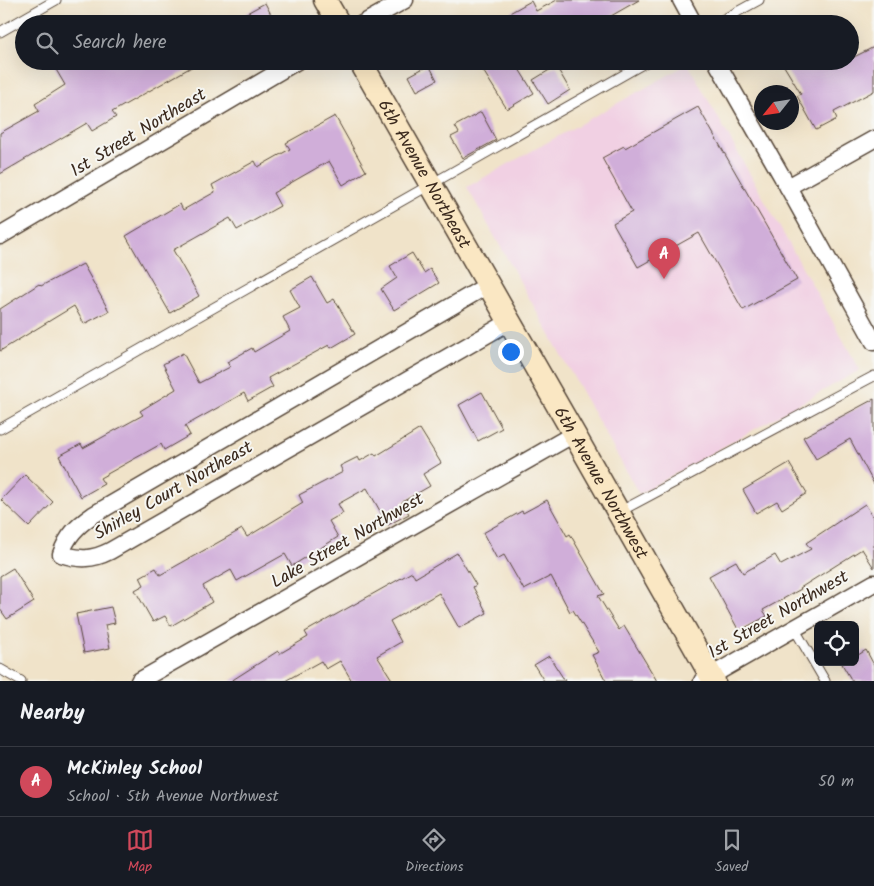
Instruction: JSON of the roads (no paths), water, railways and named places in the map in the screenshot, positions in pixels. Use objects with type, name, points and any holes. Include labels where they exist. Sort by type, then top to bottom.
[{"type":"street","points":[[325,0],[334,15]]},
{"type":"street","points":[[378,15],[405,0]]},
{"type":"street","points":[[681,0],[689,15]]},
{"type":"street","name":"1st Street Northeast","points":[[1,234],[282,70]]},
{"type":"street","name":"6th Avenue Northeast","points":[[365,70],[488,285]]},
{"type":"street","points":[[721,70],[874,342]]},
{"type":"street","points":[[788,187],[874,139]]},
{"type":"street","name":"6th Avenue Northwest","points":[[488,285],[619,512],[709,679]]},
{"type":"street","name":"Shirley Court Northeast","points":[[488,285],[93,515],[73,530],[67,538],[61,554],[79,559],[87,559],[110,551],[509,322]]},
{"type":"street","name":"Lake Street Northwest","points":[[140,681],[574,434]]},
{"type":"street","name":"1st Street Northwest","points":[[709,679],[874,583]]},
{"type":"lane","points":[[30,15],[56,0]]},
{"type":"lane","points":[[732,15],[759,0]]},
{"type":"lane","points":[[0,32],[15,23]]},
{"type":"lane","points":[[0,429],[632,70]]},
{"type":"lane","points":[[619,512],[874,376]]},
{"type":"lane","points":[[794,628],[825,681]]},
{"type":"lane","points":[[0,669],[21,681]]},
{"type":"place","name":"McKinley School","points":[[664,279]]}]
